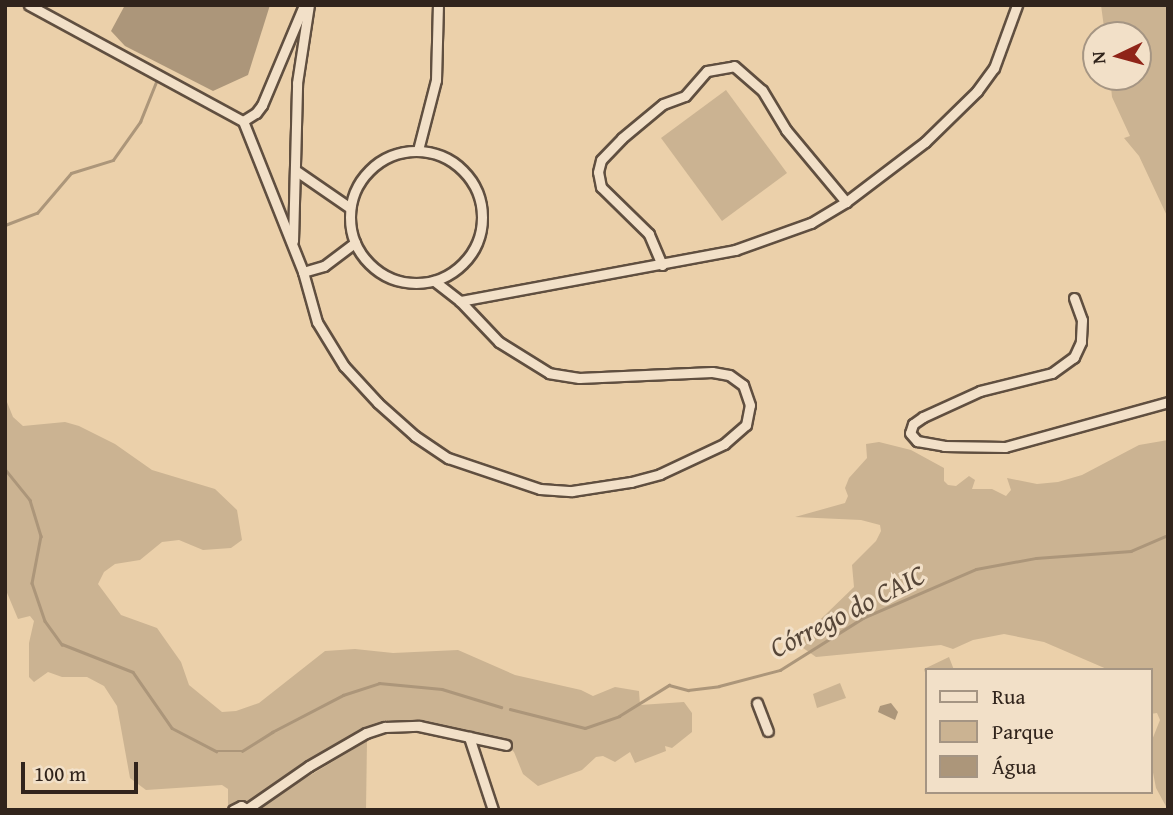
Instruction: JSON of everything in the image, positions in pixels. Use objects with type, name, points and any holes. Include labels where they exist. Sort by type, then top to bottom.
[{"type":"street","points":[[29,5],[243,121],[303,272],[317,322],[344,366],[378,403],[415,436],[448,458],[540,489],[572,491],[631,482],[707,454],[738,434],[746,425],[750,405],[743,384],[729,374],[712,372],[579,377],[549,373],[499,342],[460,301],[434,281]]},
{"type":"street","points":[[243,121],[256,113],[262,104],[307,5]]},
{"type":"street","points":[[293,246],[297,83],[307,5]]},
{"type":"street","points":[[418,150],[436,80],[438,5]]},
{"type":"street","points":[[460,301],[735,250],[811,223],[846,202],[925,142],[977,92],[994,68],[1017,5]]},
{"type":"street","points":[[662,265],[649,234],[601,187],[598,172],[601,160],[622,138],[663,104],[685,96],[707,71],[734,65],[762,90],[786,130],[846,202]]},
{"type":"street","points":[[418,150],[439,154],[457,165],[471,180],[480,199],[482,219],[473,249],[453,272],[434,281],[415,284],[396,281],[365,260],[355,243],[350,208],[355,190],[366,173],[381,160],[399,152],[418,150]]},
{"type":"street","points":[[295,170],[350,208]]},
{"type":"street","points":[[303,272],[324,266],[355,243]]},
{"type":"street","points":[[1074,298],[1082,320],[1081,342],[1074,357],[1052,373],[980,391],[923,417],[913,424],[910,433],[917,441],[944,446],[973,449],[1004,447],[1168,402]]},
{"type":"street","points":[[757,703],[769,733]]},
{"type":"street","points":[[233,810],[241,806],[248,809],[309,766],[376,729],[419,726],[506,745]]},
{"type":"street","points":[[468,737],[493,810]]},
{"type":"green space","points":[[1101,5],[1168,5],[1168,218],[1139,156],[1124,138],[1130,136],[1111,91],[1152,91],[1152,21],[1103,21]]},
{"type":"green space","points":[[726,90],[787,173],[722,221],[661,138]]},
{"type":"green space","points":[[5,397],[13,417],[23,426],[65,422],[79,426],[115,444],[152,470],[215,489],[237,510],[242,540],[231,548],[203,550],[179,540],[162,542],[140,560],[115,564],[104,572],[98,584],[121,615],[157,628],[181,662],[189,685],[222,712],[236,711],[259,703],[325,651],[355,649],[393,653],[458,650],[515,675],[581,690],[593,696],[615,687],[639,691],[640,705],[684,702],[692,713],[692,732],[672,748],[665,746],[666,751],[635,763],[630,752],[615,762],[603,756],[596,757],[582,770],[538,786],[523,774],[514,752],[505,743],[465,731],[423,723],[379,729],[356,744],[304,764],[284,783],[264,791],[250,805],[235,809],[228,805],[228,789],[222,785],[146,790],[130,778],[117,706],[104,686],[87,677],[62,677],[48,672],[34,682],[29,677],[29,643],[34,621],[30,616],[18,619],[5,588]]},
{"type":"green space","points":[[1168,440],[1168,810],[1156,788],[1152,767],[1152,740],[1160,720],[1157,713],[1152,714],[1152,668],[1104,668],[1044,642],[1004,634],[973,640],[953,649],[941,645],[816,657],[796,643],[854,587],[852,565],[876,541],[881,531],[880,525],[861,520],[795,517],[845,503],[848,496],[845,488],[849,478],[867,458],[866,444],[879,442],[911,450],[944,468],[944,481],[948,485],[956,486],[969,476],[975,480],[972,489],[992,489],[1006,496],[1011,490],[1007,478],[1037,484],[1058,482],[1082,475],[1139,445]]},
{"type":"green space","points":[[949,657],[953,668],[926,668]]},
{"type":"green space","points":[[840,683],[846,698],[817,708],[813,694]]},
{"type":"green space","points":[[367,741],[366,810],[258,810],[261,805]]},
{"type":"water","points":[[125,5],[270,5],[248,75],[213,91],[125,46],[111,31]]},
{"type":"water","points":[[891,703],[898,712],[895,720],[878,712],[880,706]]},
{"type":"waterway","points":[[5,225],[37,213],[71,173],[113,160],[140,122],[156,82]]},
{"type":"waterway","name":"Córrego do CAIC","points":[[5,469],[30,500],[41,536],[32,583],[45,621],[62,644],[133,672],[172,728],[216,751],[242,751],[343,695],[379,683],[442,689],[501,707]]},
{"type":"waterway","name":"Córrego do CAIC","points":[[510,709],[585,728],[619,716],[669,685],[688,690],[719,686],[780,670],[863,618],[976,569],[1036,558],[1131,551],[1168,535]]}]
